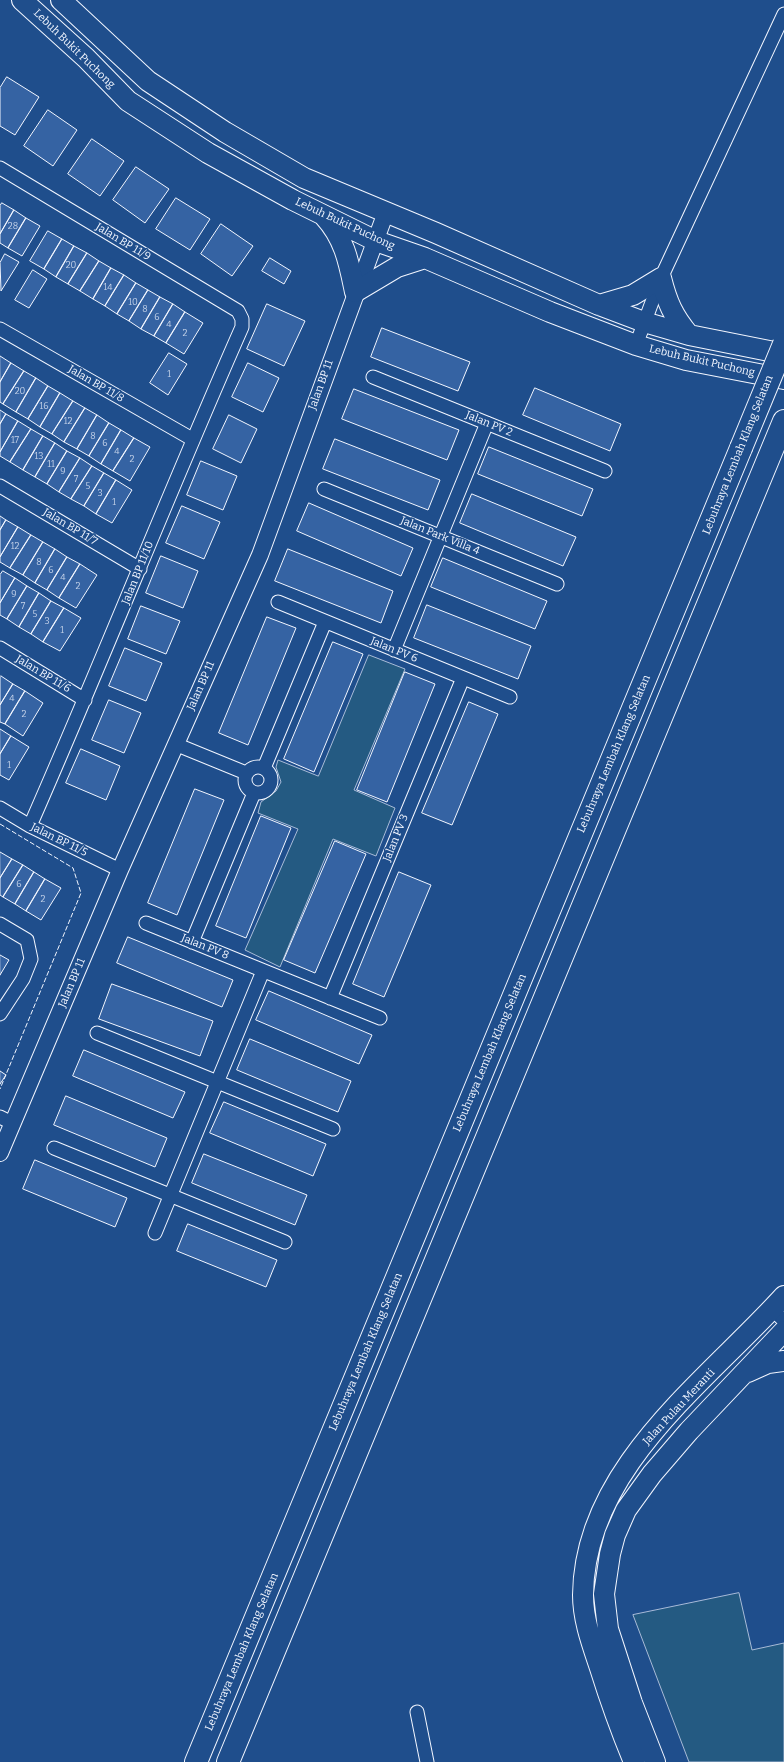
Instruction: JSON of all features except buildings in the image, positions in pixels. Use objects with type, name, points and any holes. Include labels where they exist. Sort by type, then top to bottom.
[{"type":"highway","name":"Lebuhraya Lembah Klang Selatan","points":[[196,1762],[784,344]]},
{"type":"highway","points":[[228,1762],[784,421]]},
{"type":"main road","name":"Lebuh Bukit Puchong","points":[[22,0],[86,58],[128,101],[208,153],[293,200],[376,240],[425,258],[550,312],[636,346],[686,360],[784,379]]},
{"type":"main road","name":"Lebuh Bukit Puchong","points":[[61,0],[148,81],[225,132],[304,178],[644,322],[689,335],[784,354]]},
{"type":"main road","points":[[321,213],[334,228],[342,244],[355,292],[397,267],[425,258]]},
{"type":"main road","points":[[599,304],[633,295],[661,278],[666,299],[672,312],[689,335]]},
{"type":"main road","name":"Jalan Pulau Meranti","points":[[634,1762],[614,1710],[588,1631],[583,1595],[587,1551],[595,1525],[608,1497],[631,1460],[668,1415],[780,1309]]},
{"type":"main road","points":[[655,1762],[632,1703],[608,1629],[604,1594],[610,1554],[615,1535],[626,1510],[652,1474],[784,1331]]},
{"type":"main road","points":[[740,1377],[768,1363],[784,1361]]},
{"type":"street","points":[[636,346],[661,278],[784,14]]},
{"type":"street","name":"Jalan BP 11/9","points":[[0,168],[238,311],[242,319]]},
{"type":"street","name":"Jalan BP 11","points":[[0,1151],[6,1120],[120,870],[260,555],[355,292],[386,212]]},
{"type":"street","name":"Jalan BP 11/10","points":[[30,826],[140,569],[192,440],[242,327],[242,319]]},
{"type":"street","name":"Jalan BP 11/8","points":[[0,329],[192,440]]},
{"type":"street","name":"Jalan PV 2","points":[[373,377],[605,471]]},
{"type":"street","points":[[394,650],[487,423]]},
{"type":"street","name":"Jalan BP 11/7","points":[[0,486],[140,569]]},
{"type":"street","name":"Jalan Park Villa 4","points":[[324,489],[557,584]]},
{"type":"street","name":"Jalan PV 6","points":[[278,602],[510,697]]},
{"type":"street","points":[[264,768],[325,622]]},
{"type":"street","name":"Jalan BP 11/6","points":[[0,648],[85,700]]},
{"type":"street","name":"Jalan PV 3","points":[[330,998],[462,678]]},
{"type":"street","points":[[175,744],[246,773]]},
{"type":"street","points":[[256,766],[264,768],[270,775],[269,787],[262,792],[254,793],[250,791],[245,785],[246,773],[252,767],[256,766]]},
{"type":"street","points":[[192,942],[254,793]]},
{"type":"street","name":"Jalan BP 11/5","points":[[0,808],[30,826],[120,870]]},
{"type":"street","name":"Jalan PV 8","points":[[146,923],[380,1018]]},
{"type":"street","points":[[0,924],[26,940],[31,960],[23,979],[0,1014]]},
{"type":"street","points":[[154,1233],[263,971]]},
{"type":"street","points":[[97,1033],[333,1129]]},
{"type":"street","points":[[54,1148],[285,1242]]},
{"type":"street","points":[[417,1712],[427,1762]]},
{"type":"shaded area","points":[[369,655],[405,669],[354,790],[395,808],[376,856],[333,839],[280,967],[245,950],[298,829],[258,813],[261,802],[276,791],[281,782],[276,767],[278,760],[318,776]]},
{"type":"shaded area","points":[[739,1593],[752,1650],[784,1643],[784,1762],[689,1762],[633,1615]]},
{"type":"fence","points":[[0,824],[73,868],[81,893],[0,1089]]}]
